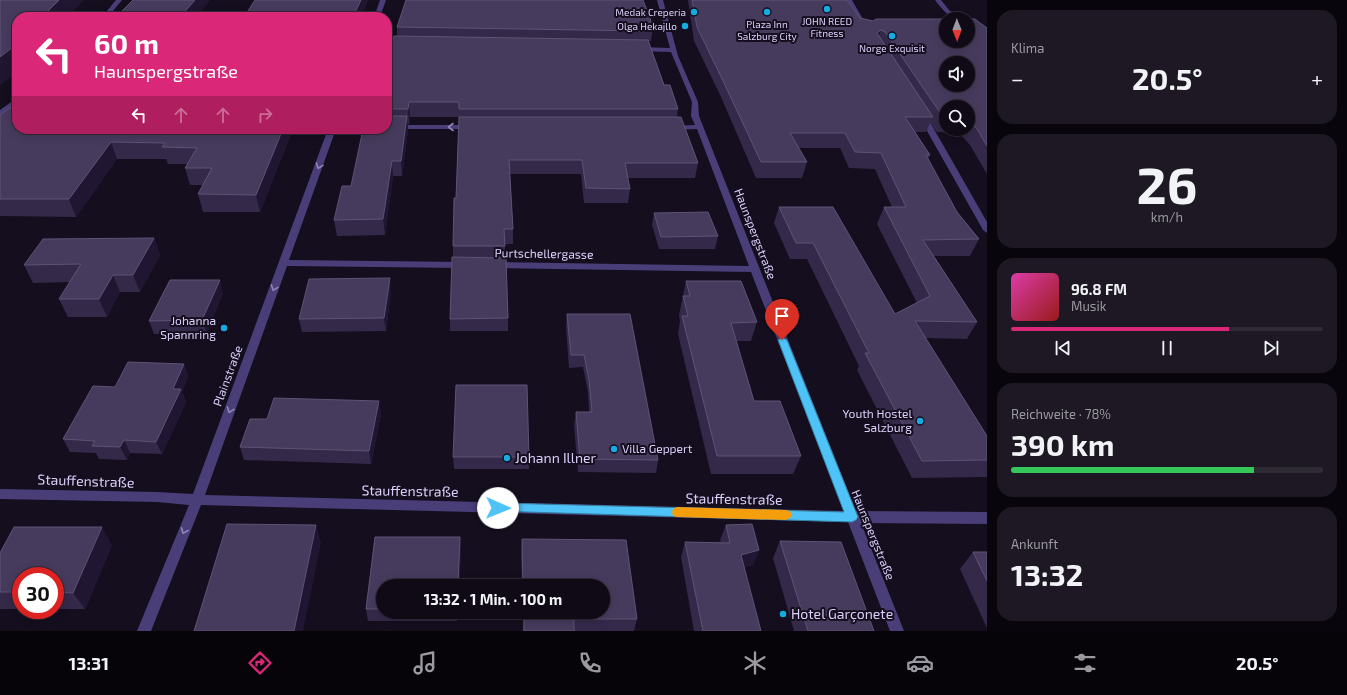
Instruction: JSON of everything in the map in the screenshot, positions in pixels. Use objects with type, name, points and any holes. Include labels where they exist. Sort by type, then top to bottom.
[{"type":"street","points":[[109,12],[119,0]]},
{"type":"street","points":[[379,12],[383,0]]},
{"type":"street","name":"Haunspergstraße","points":[[660,0],[673,50],[695,102],[695,116],[897,631]]},
{"type":"street","points":[[849,0],[864,26]]},
{"type":"street","points":[[938,0],[948,12]]},
{"type":"street","points":[[392,46],[410,47]]},
{"type":"street","points":[[631,49],[673,50]]},
{"type":"street","points":[[0,114],[12,104]]},
{"type":"street","points":[[916,106],[955,170],[987,230]]},
{"type":"street","points":[[392,127],[481,127]]},
{"type":"street","points":[[662,128],[700,128]]},
{"type":"street","name":"Plainstraße","points":[[144,631],[197,500],[330,134]]},
{"type":"street","name":"Purtschellergasse","points":[[284,262],[755,269]]},
{"type":"street","name":"Stauffenstraße","points":[[0,494],[230,502],[852,517],[987,518]]},
{"type":"building","points":[[0,0],[59,0],[47,12],[12,12],[12,48],[0,57]]},
{"type":"building","points":[[133,0],[195,0],[184,12],[121,12]]},
{"type":"building","points":[[255,0],[361,0],[355,12],[247,12]]},
{"type":"building","points":[[406,0],[643,0],[653,26],[644,26],[645,31],[397,27]]},
{"type":"building","points":[[692,0],[847,0],[860,18],[873,21],[876,19],[939,19],[939,48],[975,48],[975,19],[987,28],[987,146],[975,127],[975,100],[939,100],[939,111],[885,32],[881,30],[877,33],[933,117],[905,117],[930,155],[926,155],[957,212],[979,239],[923,240],[977,322],[915,321],[987,436],[987,460],[922,461],[865,353],[869,353],[813,243],[796,243],[779,207],[833,207],[895,314],[930,296],[884,207],[906,207],[881,153],[855,152],[845,133],[790,133],[807,162],[761,162],[697,27]]},
{"type":"building","points":[[394,36],[648,40],[664,85],[670,85],[678,109],[459,109],[459,102],[409,102],[408,109],[392,109],[392,42]]},
{"type":"building","points":[[12,105],[12,134],[281,134],[256,195],[198,194],[212,168],[185,168],[197,148],[162,147],[165,143],[111,142],[69,199],[0,199],[0,115],[11,108]]},
{"type":"building","points":[[392,116],[407,116],[401,161],[392,161],[383,219],[334,220],[342,186],[351,186],[362,134],[392,134]]},
{"type":"building","points":[[459,117],[681,117],[698,163],[625,163],[630,189],[586,188],[582,160],[509,160],[513,229],[504,229],[505,246],[453,246],[454,198],[456,198]]},
{"type":"building","points":[[708,212],[718,236],[661,237],[654,213]]},
{"type":"building","points":[[154,238],[133,275],[113,275],[99,299],[59,299],[81,264],[24,265],[43,239]]},
{"type":"building","points":[[452,257],[506,258],[508,318],[450,319]]},
{"type":"building","points":[[390,278],[384,318],[299,319],[309,279]]},
{"type":"building","points":[[170,280],[220,280],[202,320],[149,321]]},
{"type":"building","points":[[686,281],[741,281],[757,322],[731,323],[754,401],[780,401],[801,456],[717,456],[682,316],[688,316],[683,296],[690,296]]},
{"type":"building","points":[[567,314],[630,314],[658,460],[580,459],[576,412],[592,412],[589,380],[584,355],[571,355]]},
{"type":"building","points":[[128,362],[184,364],[173,389],[181,389],[156,442],[124,440],[120,447],[92,446],[95,441],[63,439],[93,386],[115,387]]},
{"type":"building","points":[[456,385],[527,385],[529,457],[453,457]]},
{"type":"building","points":[[274,398],[379,401],[369,451],[240,447],[250,419],[267,419]]},
{"type":"building","points":[[227,524],[316,525],[294,631],[194,631]]},
{"type":"building","points":[[752,524],[759,550],[741,555],[761,631],[703,631],[685,542],[730,543],[726,525]]},
{"type":"building","points":[[14,527],[102,527],[73,593],[64,592],[64,567],[12,567],[12,592],[0,592],[0,553]]},
{"type":"building","points":[[375,537],[460,537],[458,579],[376,579],[376,609],[366,609]]},
{"type":"building","points":[[522,539],[626,540],[637,619],[610,619],[610,579],[523,579]]},
{"type":"building","points":[[780,541],[841,542],[874,631],[808,631]]},
{"type":"building","points":[[973,552],[987,552],[987,581]]},
{"type":"building","points":[[524,619],[574,619],[574,631],[524,631]]},
{"type":"slow traffic","points":[[677,512],[786,515]]},
{"type":"place","name":"JOHN REED Fitness","points":[[827,9]]},
{"type":"place","name":"Medak Creperia","points":[[694,12]]},
{"type":"place","name":"Plaza Inn Salzburg City","points":[[767,12]]},
{"type":"place","name":"Olga Hekajllo","points":[[685,26]]},
{"type":"place","name":"Norge Exquisit","points":[[892,36]]},
{"type":"place","name":"Johanna Spannring","points":[[224,328]]},
{"type":"place","name":"Youth Hostel Salzburg","points":[[920,421]]},
{"type":"place","name":"Villa Geppert","points":[[614,449]]},
{"type":"place","name":"Johann Illner","points":[[507,458]]},
{"type":"place","name":"Hotel Garçonete","points":[[783,614]]},
{"type":"route","points":[[498,508],[852,517],[782,340]]}]
